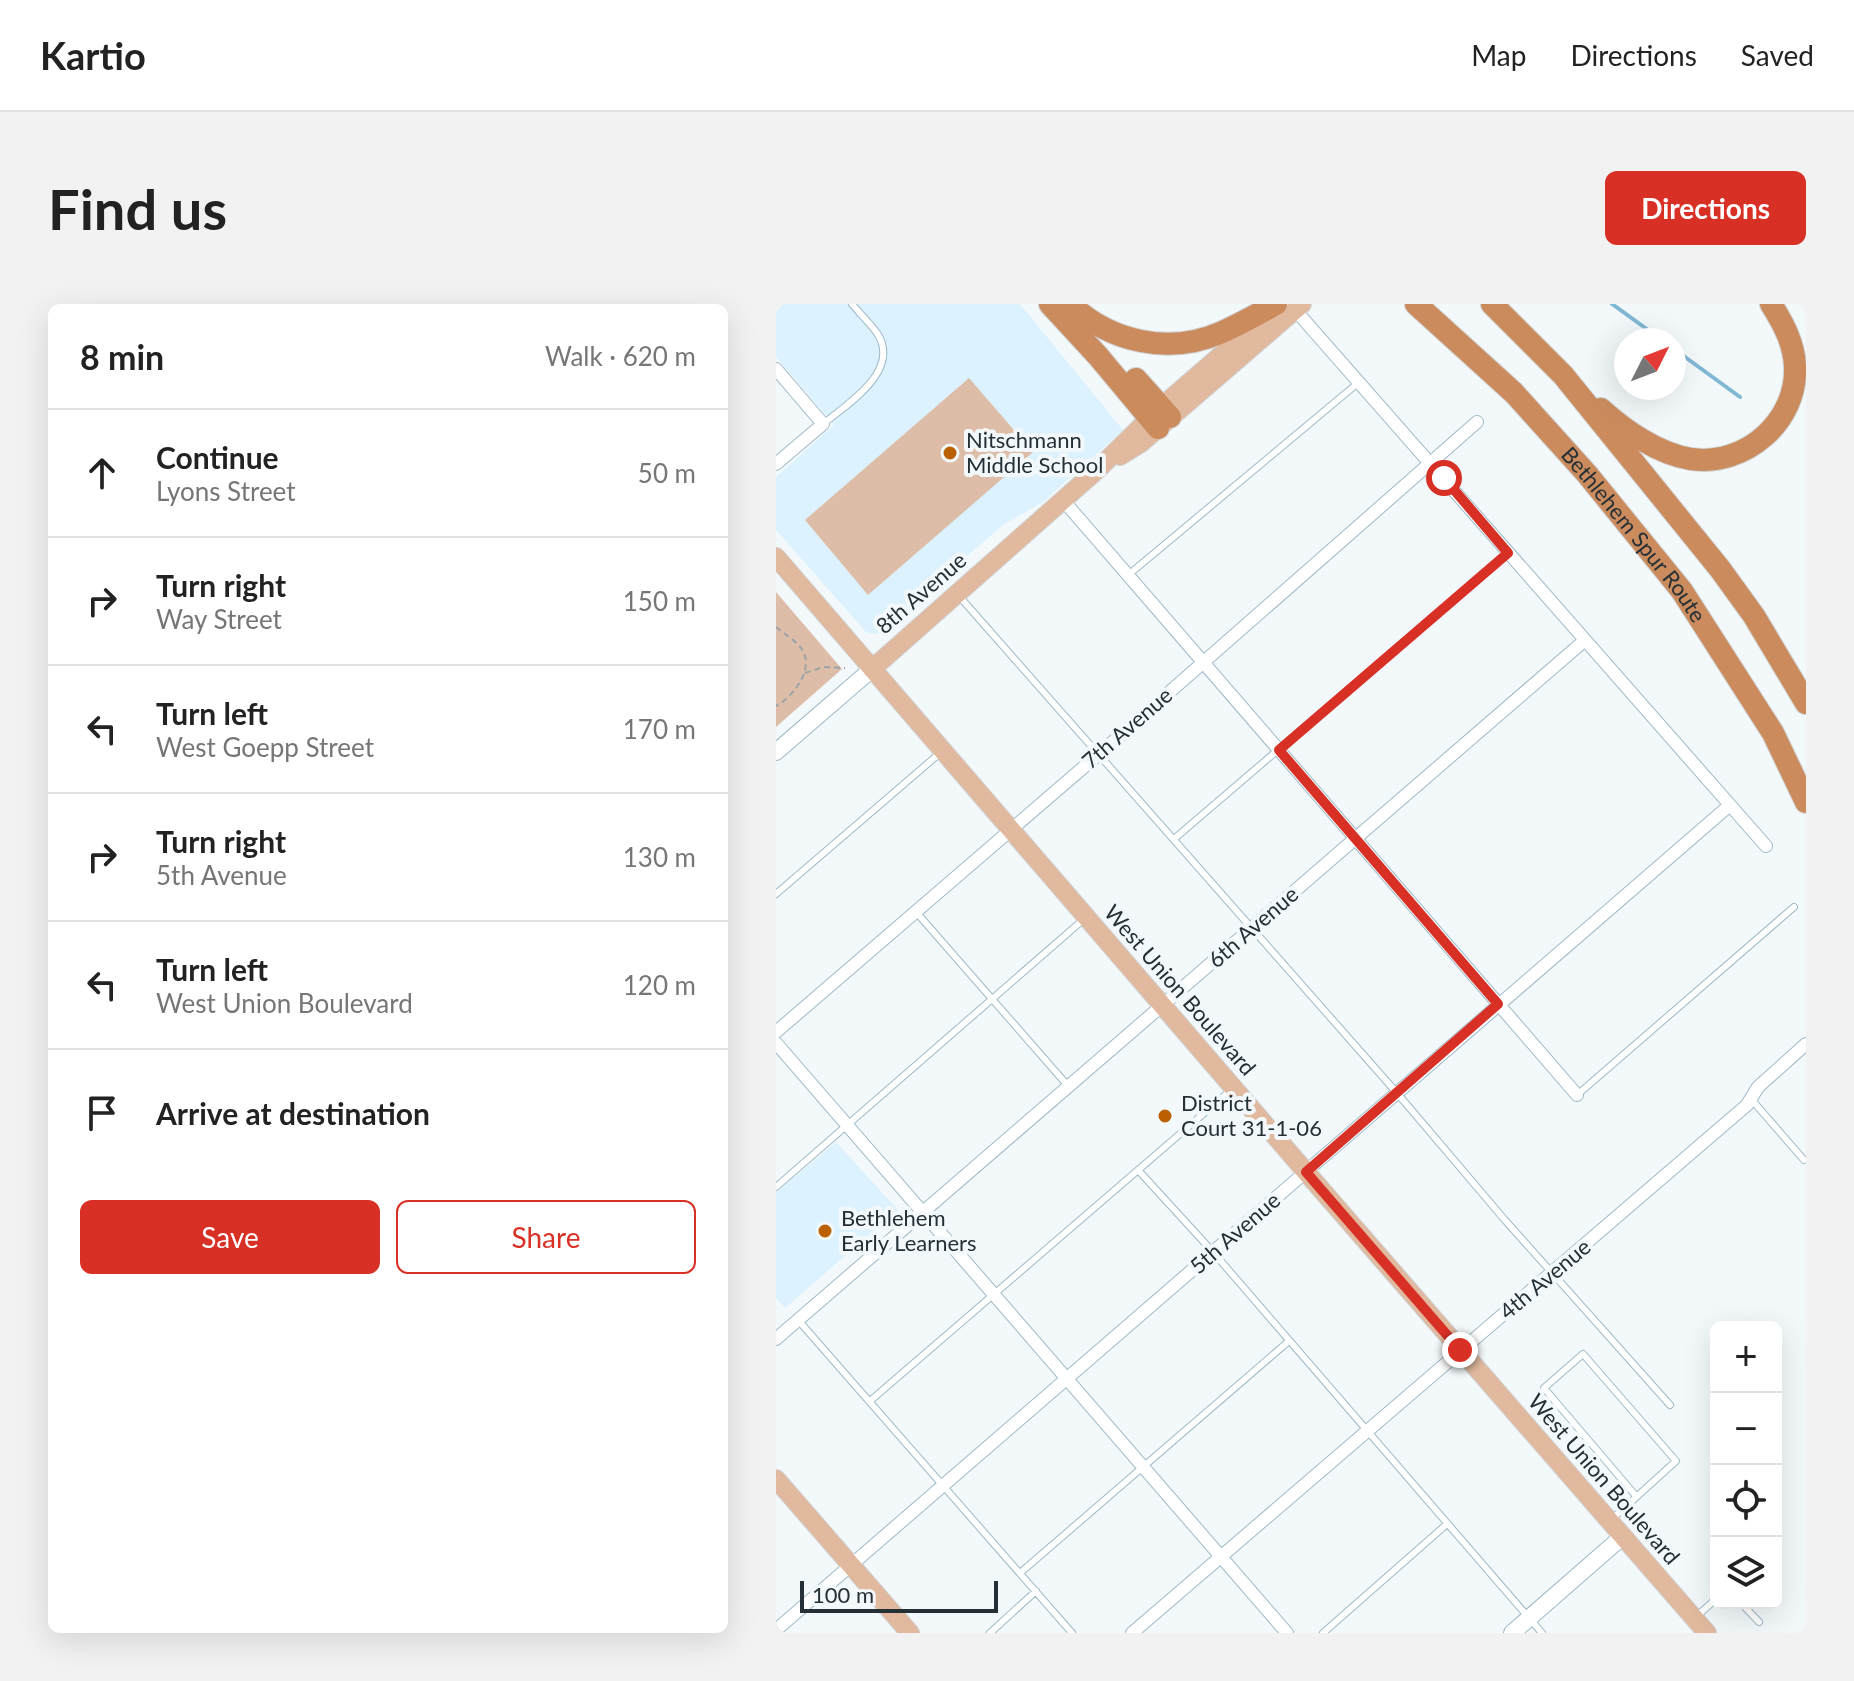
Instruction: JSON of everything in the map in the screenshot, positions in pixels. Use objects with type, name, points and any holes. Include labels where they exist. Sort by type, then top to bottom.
[{"type":"highway","name":"Bethlehem Spur Route","points":[[1416,304],[1514,393],[1587,474],[1682,591],[1773,733],[1806,802]]},
{"type":"highway","name":"Bethlehem Spur Route","points":[[1492,304],[1563,375],[1720,569],[1762,628],[1806,703]]},
{"type":"highway","points":[[1563,375],[1610,417],[1669,453],[1692,459],[1714,459],[1737,454],[1757,444],[1774,428],[1786,410],[1793,390],[1795,366],[1791,345],[1783,323],[1771,304]]},
{"type":"highway","points":[[1789,304],[1806,342]]},
{"type":"highway","points":[[1064,305],[1115,334],[1162,344],[1219,334],[1289,305]]},
{"type":"highway","points":[[1064,305],[1098,356],[1160,418]]},
{"type":"main road","name":"8th Avenue","points":[[776,752],[1097,470],[1121,444],[1160,418],[1289,305]]},
{"type":"main road","name":"West Union Boulevard","points":[[776,557],[1707,1633]]},
{"type":"main road","points":[[776,1479],[910,1633]]},
{"type":"main road","points":[[1512,1633],[1622,1537]]},
{"type":"street","points":[[1289,305],[1766,846]]},
{"type":"street","points":[[776,369],[823,424],[776,464]]},
{"type":"street","name":"7th Avenue","points":[[776,1032],[1477,422]]},
{"type":"street","points":[[1063,500],[1577,1095]]},
{"type":"street","name":"6th Avenue","points":[[776,1339],[1584,641]]},
{"type":"street","name":"5th Avenue","points":[[776,1630],[1730,805]]},
{"type":"street","points":[[776,1043],[1287,1633]]},
{"type":"street","name":"4th Avenue","points":[[1132,1633],[1552,1273],[1751,1099],[1758,1087],[1806,1044]]},
{"type":"lane","points":[[823,424],[876,376],[883,354],[876,332],[852,304]]},
{"type":"lane","points":[[1127,576],[1359,381]]},
{"type":"lane","points":[[1174,839],[1508,553]]},
{"type":"lane","points":[[957,593],[1670,1405]]},
{"type":"lane","points":[[776,894],[942,751]]},
{"type":"lane","points":[[1577,1095],[1794,907]]},
{"type":"lane","points":[[916,911],[1069,1087]]},
{"type":"lane","points":[[776,1187],[1086,917]]},
{"type":"lane","points":[[870,1401],[1233,1088]]},
{"type":"lane","points":[[1751,1099],[1804,1160]]},
{"type":"lane","points":[[1138,1170],[1213,1252],[1542,1633]]},
{"type":"lane","points":[[798,1320],[1072,1633]]},
{"type":"lane","points":[[1020,1573],[1289,1341]]},
{"type":"lane","points":[[1609,1522],[1676,1461],[1583,1354],[1544,1388],[1636,1496]]},
{"type":"lane","points":[[1323,1633],[1447,1524]]},
{"type":"lane","points":[[990,1633],[1036,1591]]},
{"type":"lane","points":[[1694,1618],[1710,1604]]},
{"type":"lane","points":[[1747,1609],[1759,1622]]},
{"type":"path","points":[[776,627],[801,648],[805,658],[804,674],[790,698],[776,706]]},
{"type":"path","points":[[804,674],[823,667],[845,668]]},
{"type":"shaded area","name":"Nitschmann Middle School","points":[[776,304],[1020,304],[1123,430],[1043,502],[1003,525],[877,634],[867,633],[776,530],[776,477],[834,425],[776,357]]},
{"type":"shaded area","points":[[969,378],[1033,452],[868,595],[805,520]]},
{"type":"shaded area","points":[[776,592],[842,669],[776,727]]},
{"type":"shaded area","points":[[836,1142],[898,1210],[785,1308],[776,1298],[776,1193]]},
{"type":"waterway","points":[[1612,304],[1645,328]]},
{"type":"waterway","points":[[1686,358],[1740,397]]},
{"type":"place","name":"Nitschmann Middle School","points":[[950,453]]},
{"type":"place","name":"District Court 31-1-06","points":[[1165,1116]]},
{"type":"place","name":"Bethlehem Early Learners","points":[[825,1231]]},
{"type":"route","points":[[1444,478],[1508,553],[1279,750],[1498,1004],[1306,1172],[1460,1350]]}]
